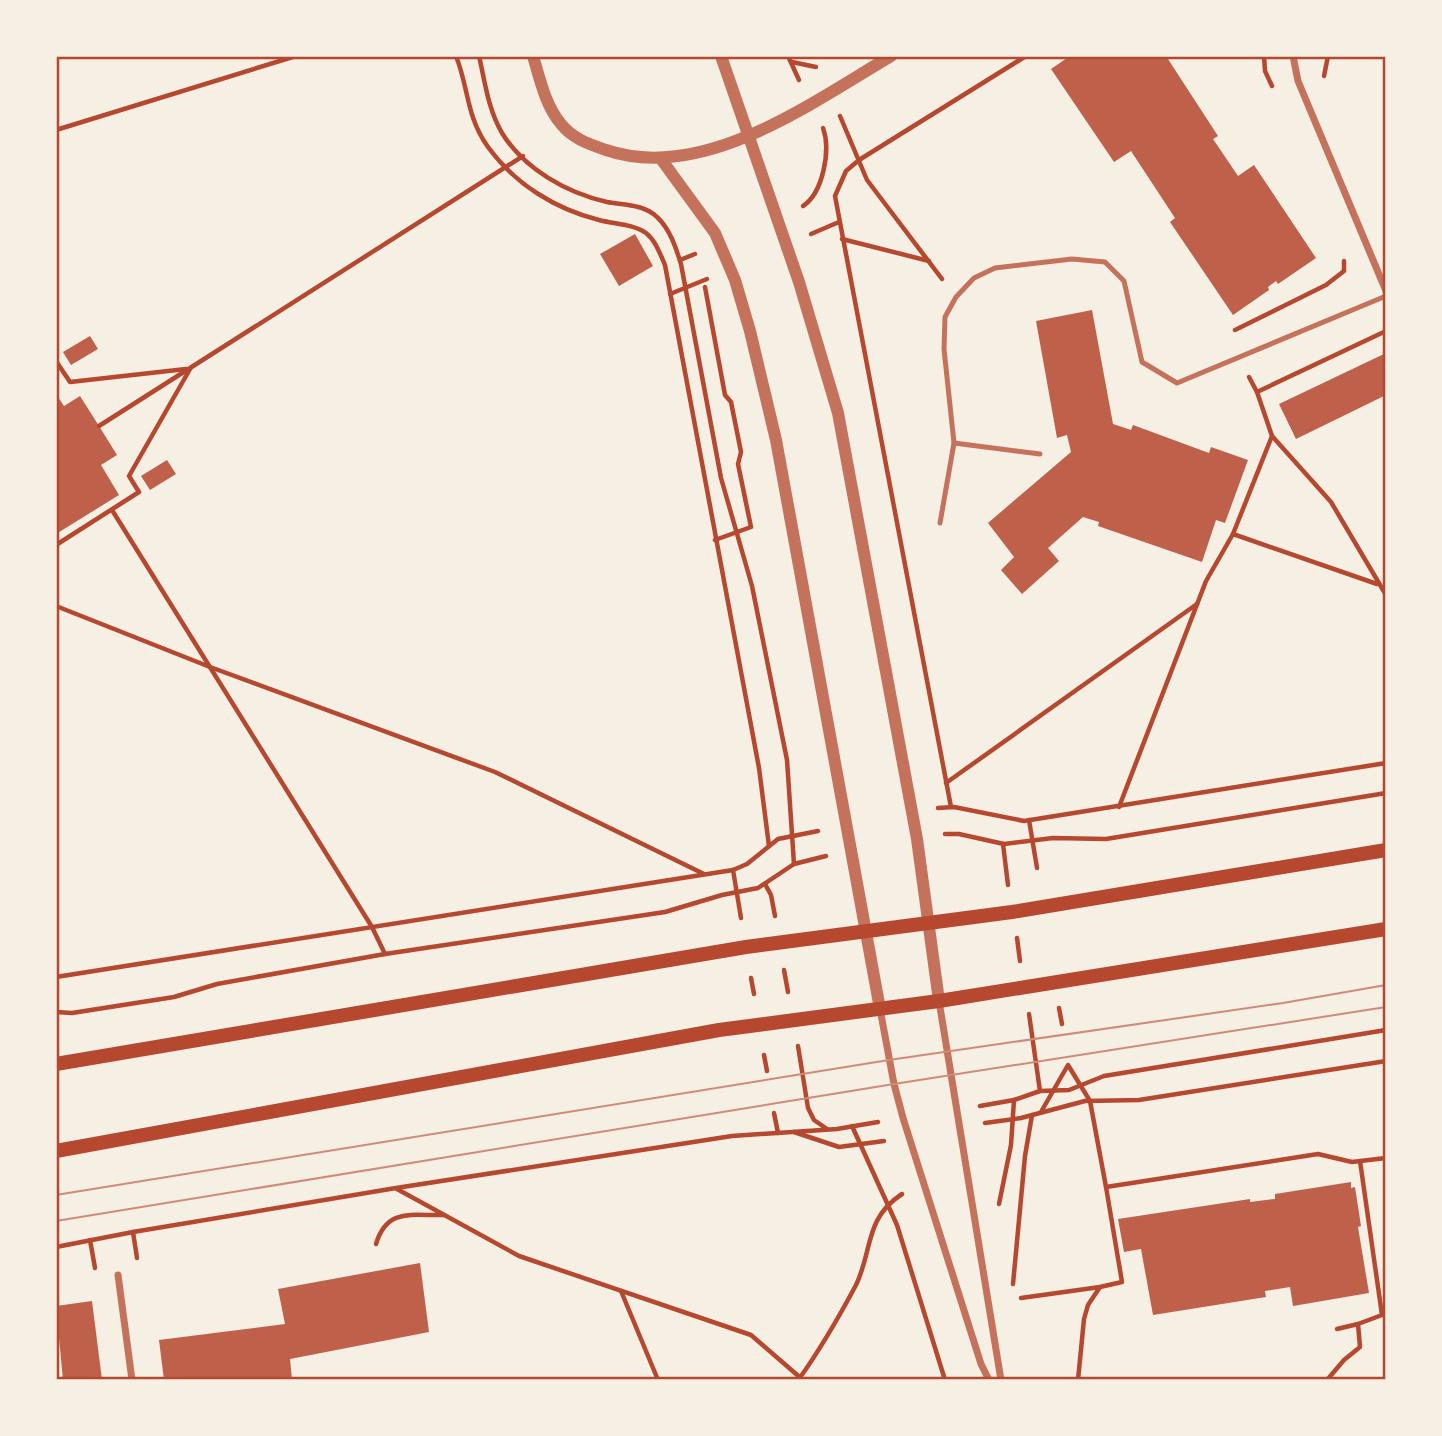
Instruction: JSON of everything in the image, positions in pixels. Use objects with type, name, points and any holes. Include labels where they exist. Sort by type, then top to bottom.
[{"type":"main road","points":[[56,1064],[718,952],[1012,912],[1386,850]]},
{"type":"main road","points":[[56,1150],[719,1030],[939,1001],[1386,929]]},
{"type":"street","points":[[533,56],[550,109],[570,134],[616,153],[662,159],[703,151],[748,135],[779,121],[891,56]]},
{"type":"street","points":[[721,56],[799,282],[840,425],[917,839],[939,1001],[1001,1380]]},
{"type":"street","points":[[1293,56],[1298,81],[1386,293]]},
{"type":"street","points":[[662,159],[715,233],[726,255],[745,314],[776,440],[894,1084],[981,1364],[989,1380]]},
{"type":"street","points":[[118,1275],[132,1380]]},
{"type":"lane","points":[[940,523],[954,443],[944,349],[945,317],[956,297],[974,278],[996,268],[1072,259],[1105,262],[1124,281],[1142,362],[1177,383],[1386,293]]},
{"type":"lane","points":[[954,443],[1040,454]]},
{"type":"path","points":[[56,130],[296,56]]},
{"type":"path","points":[[456,56],[470,114],[488,147],[506,167],[544,199],[564,209],[586,217],[636,228],[648,235],[665,265],[759,768],[769,846]]},
{"type":"path","points":[[479,56],[494,117],[506,139],[523,156],[566,189],[603,201],[643,208],[656,215],[673,242],[680,260],[721,478],[752,586],[787,760],[790,836],[794,864]]},
{"type":"path","points":[[788,56],[801,86]]},
{"type":"path","points":[[951,807],[865,348],[835,205],[838,188],[846,171],[859,160],[1026,56]]},
{"type":"path","points":[[1264,56],[1265,71],[1276,96]]},
{"type":"path","points":[[792,62],[814,68],[824,62]]},
{"type":"path","points":[[840,115],[867,180],[956,297]]},
{"type":"path","points":[[798,209],[807,204],[818,188],[827,151],[827,138],[822,126]]},
{"type":"path","points":[[99,426],[523,156]]},
{"type":"path","points":[[805,237],[839,222]]},
{"type":"path","points":[[842,239],[929,261]]},
{"type":"path","points":[[680,260],[701,251]]},
{"type":"path","points":[[1345,258],[1344,271],[1326,285],[1227,334],[1257,392],[1272,436],[1331,502],[1386,595]]},
{"type":"path","points":[[670,294],[711,277]]},
{"type":"path","points":[[704,279],[726,395],[731,402],[741,452],[738,464],[751,527],[715,540]]},
{"type":"path","points":[[1257,392],[1386,331]]},
{"type":"path","points":[[56,361],[70,382],[190,368]]},
{"type":"path","points":[[56,545],[139,492],[129,476],[190,368]]},
{"type":"path","points":[[1119,807],[1206,581],[1233,534],[1272,436]]},
{"type":"path","points":[[112,510],[372,927],[385,954]]},
{"type":"path","points":[[1233,534],[1378,584]]},
{"type":"path","points":[[946,783],[1197,604]]},
{"type":"path","points":[[56,606],[210,667],[495,772],[704,874]]},
{"type":"path","points":[[933,808],[951,807],[1011,820],[1029,820],[1386,764]]},
{"type":"path","points":[[941,835],[959,834],[1003,844],[1053,838],[1122,838],[1386,793]]},
{"type":"path","points":[[1029,820],[1037,868]]},
{"type":"path","points":[[56,977],[733,870],[747,864],[778,839],[818,831]]},
{"type":"path","points":[[1003,844],[1006,873]]},
{"type":"path","points":[[56,1012],[72,1013],[174,997],[217,984],[385,954],[665,912],[758,888],[794,864],[816,858]]},
{"type":"path","points":[[733,870],[741,918]]},
{"type":"path","points":[[765,884],[774,909]]},
{"type":"path","points":[[785,973],[788,988]]},
{"type":"path","points":[[751,978],[754,994]]},
{"type":"path","points":[[1059,1004],[1062,1024]]},
{"type":"path","points":[[1031,1028],[1040,1091]]},
{"type":"path","points":[[977,1106],[1014,1100],[1040,1091],[1069,1090],[1104,1076],[1386,1030]]},
{"type":"path","points":[[798,1051],[808,1108],[814,1120],[828,1129]]},
{"type":"path","points":[[764,1055],[767,1071]]},
{"type":"path","points":[[980,1124],[1090,1101],[1139,1100],[1386,1060]]},
{"type":"path","points":[[1021,1298],[1122,1282],[1090,1101],[1068,1065],[1041,1112]]},
{"type":"path","points":[[998,1211],[1011,1145],[1014,1100]]},
{"type":"path","points":[[775,1113],[778,1133]]},
{"type":"path","points":[[1016,1308],[1013,1268],[1026,1145],[1032,1114]]},
{"type":"path","points":[[56,1247],[396,1188],[732,1136],[828,1129],[879,1121]]},
{"type":"path","points":[[852,1126],[897,1225],[945,1380]]},
{"type":"path","points":[[793,1132],[833,1147],[890,1140]]},
{"type":"path","points":[[1106,1187],[1318,1154],[1352,1162],[1386,1158]]},
{"type":"path","points":[[1360,1161],[1382,1315],[1386,1321]]},
{"type":"path","points":[[396,1188],[519,1256],[751,1335],[801,1379],[857,1282],[872,1230],[887,1204],[902,1194]]},
{"type":"path","points":[[376,1244],[380,1230],[386,1222],[397,1216],[445,1215]]},
{"type":"path","points":[[1079,1380],[1084,1319],[1088,1305],[1100,1287]]},
{"type":"path","points":[[621,1290],[658,1380]]},
{"type":"path","points":[[1337,1329],[1382,1315]]},
{"type":"path","points":[[1327,1380],[1344,1360],[1360,1347],[1358,1324]]},
{"type":"building","points":[[1070,56],[1166,56],[1218,136],[1213,139],[1238,176],[1254,165],[1316,258],[1278,284],[1276,281],[1268,287],[1269,290],[1233,315],[1170,222],[1175,218],[1131,151],[1114,162],[1051,69]]},
{"type":"building","points":[[635,234],[653,266],[619,286],[600,254]]},
{"type":"building","points":[[1092,310],[1113,424],[1131,430],[1133,425],[1209,453],[1211,447],[1248,460],[1225,523],[1216,520],[1202,562],[1098,526],[1099,522],[1083,517],[1048,548],[1059,561],[1022,594],[1001,570],[1014,557],[988,523],[1071,452],[1067,435],[1057,438],[1036,321]]},
{"type":"building","points":[[90,336],[98,349],[71,365],[63,352]]},
{"type":"building","points":[[1386,353],[1386,395],[1296,439],[1279,404]]},
{"type":"building","points":[[56,394],[64,406],[80,396],[99,426],[117,455],[101,465],[119,495],[56,534]]},
{"type":"building","points":[[167,460],[176,474],[150,490],[141,476]]},
{"type":"building","points":[[1351,1182],[1351,1188],[1355,1187],[1361,1226],[1358,1227],[1369,1293],[1293,1306],[1290,1287],[1265,1291],[1266,1297],[1153,1315],[1141,1249],[1124,1252],[1118,1219],[1250,1199],[1250,1202],[1275,1199],[1275,1194]]},
{"type":"building","points":[[420,1263],[429,1332],[290,1359],[292,1380],[164,1380],[159,1340],[285,1324],[278,1289]]},
{"type":"building","points":[[92,1301],[102,1380],[63,1380],[56,1306]]},
{"type":"tram line","points":[[56,1195],[889,1060],[1283,1003],[1386,985]]},
{"type":"tram line","points":[[56,1221],[894,1084],[1386,1007]]}]
